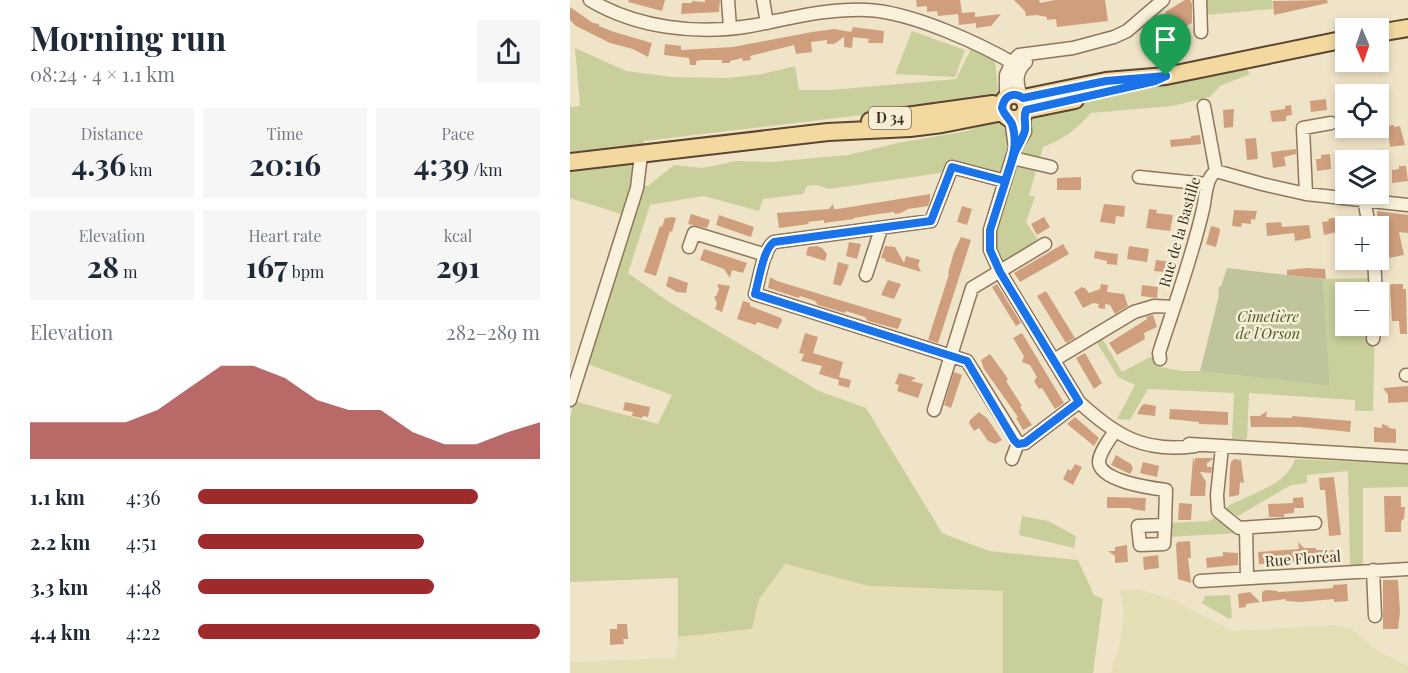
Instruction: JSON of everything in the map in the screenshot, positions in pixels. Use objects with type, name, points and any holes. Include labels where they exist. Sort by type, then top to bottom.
[{"type":"main road","points":[[1389,31],[1408,28]]},
{"type":"main road","name":"D 34","points":[[570,162],[828,132],[942,124],[1014,107],[1106,81],[1166,76],[1335,41]]},
{"type":"street","points":[[590,0],[622,15],[685,30],[730,28],[834,10],[883,6],[981,45],[1016,64]]},
{"type":"street","points":[[728,0],[730,28]]},
{"type":"street","points":[[763,0],[767,23]]},
{"type":"street","points":[[1163,0],[1127,31],[1114,37],[1074,48],[1019,55],[1016,64],[1017,83],[1014,107],[1024,132],[1014,153],[990,230],[990,250],[1000,272],[1079,402],[1115,431],[1131,439],[1166,440],[1195,446],[1408,458]]},
{"type":"street","points":[[1200,0],[1201,32]]},
{"type":"street","name":"Rue de la Bastille","points":[[1054,360],[1134,312],[1154,306],[1174,307],[1203,210],[1207,184],[1211,174],[1216,171],[1204,106]]},
{"type":"street","points":[[1306,194],[1303,128],[1331,123]]},
{"type":"street","points":[[1014,153],[1051,167]]},
{"type":"street","points":[[570,400],[637,188],[641,155]]},
{"type":"street","points":[[1005,181],[952,167],[931,221],[774,242],[769,245],[755,294],[967,361],[1018,444]]},
{"type":"street","points":[[1216,171],[1306,194],[1335,196]]},
{"type":"street","points":[[1138,177],[1207,184]]},
{"type":"street","points":[[1389,203],[1408,206]]},
{"type":"street","points":[[866,275],[881,229]]},
{"type":"street","points":[[689,247],[694,233],[766,255]]},
{"type":"street","points":[[934,410],[972,288],[1045,244]]},
{"type":"street","points":[[1160,359],[1159,353],[1174,307]]},
{"type":"street","points":[[1018,444],[1025,443],[1079,402]]},
{"type":"street","points":[[1115,431],[1100,457],[1099,464],[1113,477],[1129,483],[1166,490],[1165,525]]},
{"type":"street","points":[[1012,459],[1018,444]]},
{"type":"street","points":[[1222,447],[1216,495],[1218,512],[1239,528],[1315,523]]},
{"type":"street","points":[[1246,528],[1247,578]]},
{"type":"street","name":"Rue Floréal","points":[[1200,581],[1408,568]]},
{"type":"street","points":[[1373,570],[1375,616]]},
{"type":"shaded area","points":[[785,564],[869,586],[1003,591],[1003,673],[570,673],[570,662],[676,658],[678,637],[752,629],[759,599]]},
{"type":"shaded area","points":[[1120,589],[1138,589],[1174,600],[1232,631],[1336,625],[1351,628],[1373,648],[1408,666],[1408,673],[1111,673],[1120,642],[1124,614]]},
{"type":"green space","points":[[1206,0],[1272,0],[1273,9],[1206,15]]},
{"type":"green space","points":[[912,31],[965,50],[955,77],[895,74]]},
{"type":"green space","points":[[575,48],[626,71],[672,77],[728,78],[763,74],[795,66],[799,90],[830,90],[956,79],[971,49],[995,58],[998,93],[995,99],[644,141],[631,182],[648,186],[674,165],[703,168],[736,161],[771,162],[848,155],[898,143],[967,131],[998,118],[1007,127],[1009,138],[1000,176],[949,163],[941,173],[829,189],[816,185],[807,186],[803,194],[763,199],[759,211],[704,196],[650,205],[628,273],[669,302],[819,391],[866,408],[942,533],[989,551],[1078,560],[1094,595],[1103,599],[1093,673],[1003,673],[1003,591],[869,586],[785,564],[759,599],[752,629],[678,637],[678,578],[570,582],[570,417],[574,401],[658,424],[672,395],[585,363],[617,266],[607,258],[621,214],[570,198],[570,107],[580,106]]},
{"type":"green space","points":[[1245,66],[1250,74],[1220,86],[1210,97],[1172,106],[1091,113],[1069,133],[1043,147],[1029,195],[1035,197],[1026,222],[1038,240],[1002,263],[996,250],[994,235],[1015,164],[1028,133],[1031,116],[1046,108]]},
{"type":"green space","name":"Cimetière de l'Orson","points":[[1227,268],[1323,279],[1330,386],[1200,371],[1219,287]]},
{"type":"green space","points":[[1371,278],[1371,282],[1335,282],[1335,336],[1375,336],[1373,411],[1355,411],[1355,400],[1249,393],[1247,439],[1232,439],[1234,393],[1148,389],[1130,420],[1117,419],[1135,385],[1118,377],[1096,341],[1102,338],[1122,372],[1152,356],[1156,366],[1182,371],[1200,371],[1330,386],[1323,279]]},
{"type":"green space","points":[[1295,459],[1408,464],[1408,487],[1363,488],[1363,565],[1350,566],[1348,471],[1307,475],[1307,483],[1291,485],[1238,516],[1225,508],[1275,483],[1291,468]]},
{"type":"green space","points":[[1218,515],[1241,533],[1167,537],[1168,523],[1209,521]]},
{"type":"green space","points":[[1022,516],[1048,521],[1076,536],[1074,548],[1019,535]]},
{"type":"green space","points":[[1230,595],[1232,617],[1229,619],[1202,603],[1205,596]]},
{"type":"building","points":[[629,0],[665,0],[662,11],[628,2]]},
{"type":"building","points":[[705,0],[720,0],[719,12],[681,14],[682,3],[705,2]]},
{"type":"building","points":[[916,0],[960,0],[962,13],[975,12],[975,17],[1001,14],[991,26],[976,28],[976,23],[959,25],[958,14],[938,16],[937,11],[927,12],[927,6],[917,7]]},
{"type":"building","points":[[1014,0],[1039,0],[1040,3],[1055,0],[1105,0],[1108,21],[1057,27],[1056,19],[1047,20],[1047,17],[1036,15],[1026,16],[1025,11]]},
{"type":"building","points":[[1185,0],[1190,0],[1192,4],[1192,23],[1180,29],[1178,25],[1174,27],[1165,12]]},
{"type":"building","points":[[1327,0],[1328,3],[1274,15],[1273,1]]},
{"type":"building","points":[[570,7],[599,26],[652,43],[648,57],[633,49],[610,43],[576,26],[570,20]]},
{"type":"building","points":[[853,27],[884,31],[883,43],[868,43],[869,39],[853,37],[852,48],[844,47],[844,37],[834,44],[827,44],[827,40],[811,42],[812,52],[796,54],[794,45],[750,56],[751,60],[743,61],[742,58],[730,61],[730,63],[722,63],[722,60],[702,60],[696,61],[696,65],[690,65],[689,58],[664,55],[665,44],[681,46],[681,50],[733,47],[834,29],[851,32]]},
{"type":"building","points":[[1326,99],[1327,110],[1311,112],[1310,101]]},
{"type":"building","points":[[1291,105],[1292,115],[1286,116],[1286,121],[1272,122],[1270,111],[1285,109],[1285,106]]},
{"type":"building","points":[[1234,109],[1233,127],[1224,128],[1223,110]]},
{"type":"building","points":[[1389,126],[1400,126],[1405,145],[1390,147]]},
{"type":"building","points":[[1200,135],[1201,144],[1171,147],[1170,140]]},
{"type":"building","points":[[1256,138],[1258,159],[1247,160],[1245,139]]},
{"type":"building","points":[[1296,149],[1296,154],[1284,157],[1286,166],[1273,168],[1271,152]]},
{"type":"building","points":[[1330,154],[1331,169],[1317,171],[1316,159],[1321,159],[1321,155]]},
{"type":"building","points":[[1399,166],[1406,166],[1408,181],[1392,183],[1392,170],[1399,169]]},
{"type":"building","points":[[1081,177],[1081,190],[1057,190],[1057,178]]},
{"type":"building","points":[[930,194],[928,206],[908,209],[901,213],[878,214],[824,223],[824,220],[779,228],[777,213],[829,209],[833,204],[834,209],[838,209]]},
{"type":"building","points":[[1104,204],[1125,206],[1124,217],[1116,216],[1115,224],[1100,222]]},
{"type":"building","points":[[962,206],[972,209],[967,225],[957,222]]},
{"type":"building","points":[[1149,209],[1157,210],[1156,213],[1173,215],[1170,231],[1146,228]]},
{"type":"building","points":[[1234,210],[1257,211],[1255,220],[1251,219],[1251,224],[1242,223],[1241,227],[1232,226]]},
{"type":"building","points":[[1377,211],[1408,215],[1408,233],[1399,232],[1404,255],[1389,258],[1389,216],[1377,216]]},
{"type":"building","points":[[691,214],[710,220],[707,228],[688,224]]},
{"type":"building","points":[[719,215],[754,227],[751,237],[716,225]]},
{"type":"building","points":[[1044,217],[1050,227],[1037,235],[1031,224]]},
{"type":"building","points":[[665,218],[676,218],[656,276],[644,272],[660,226],[662,227]]},
{"type":"building","points":[[1335,218],[1335,232],[1324,235],[1322,222],[1329,221],[1328,219]]},
{"type":"building","points":[[1281,222],[1282,227],[1309,225],[1311,238],[1295,241],[1294,233],[1267,236],[1266,223]]},
{"type":"building","points":[[1211,226],[1219,228],[1220,231],[1216,247],[1206,244]]},
{"type":"building","points":[[961,237],[971,240],[938,343],[928,340],[954,252]]},
{"type":"building","points":[[849,242],[861,244],[857,259],[846,256]]},
{"type":"building","points":[[1063,244],[1069,254],[1020,282],[1014,273]]},
{"type":"building","points":[[817,246],[827,254],[825,261],[806,255],[808,247]]},
{"type":"building","points":[[885,246],[895,247],[904,263],[906,256],[920,260],[918,265],[921,272],[885,261],[886,259],[881,258]]},
{"type":"building","points":[[1129,246],[1149,249],[1147,262],[1127,259]]},
{"type":"building","points":[[704,249],[747,263],[743,273],[732,270],[730,278],[724,269],[700,260]]},
{"type":"building","points":[[1095,251],[1118,254],[1117,265],[1107,264],[1107,261],[1094,258]]},
{"type":"building","points":[[1156,260],[1173,262],[1172,273],[1154,271]]},
{"type":"building","points":[[838,262],[849,265],[841,286],[833,284]]},
{"type":"building","points":[[1325,269],[1326,279],[1287,275],[1287,270]]},
{"type":"building","points":[[669,276],[688,283],[686,293],[677,292],[666,286]]},
{"type":"building","points":[[770,277],[902,319],[898,329],[868,321],[865,317],[818,305],[815,301],[768,288]]},
{"type":"building","points":[[888,280],[901,284],[894,299],[881,295]]},
{"type":"building","points":[[717,284],[730,286],[722,312],[715,309],[717,303],[714,297],[719,289]]},
{"type":"building","points":[[997,284],[1021,323],[1016,326],[992,287]]},
{"type":"building","points":[[1101,284],[1108,285],[1107,292],[1124,294],[1128,306],[1115,314],[1110,305],[1105,304],[1105,309],[1098,308],[1099,304],[1093,303],[1083,308],[1074,292],[1082,287],[1089,293],[1100,289]]},
{"type":"building","points":[[1403,284],[1403,289],[1406,289],[1407,334],[1400,334],[1399,321],[1392,321],[1390,285]]},
{"type":"building","points":[[1142,285],[1158,287],[1157,298],[1141,296]]},
{"type":"building","points":[[1046,291],[1075,338],[1066,343],[1037,296]]},
{"type":"building","points":[[743,301],[781,318],[778,329],[757,322],[756,325],[737,319]]},
{"type":"building","points":[[1153,315],[1157,327],[1144,333],[1145,339],[1117,355],[1109,343],[1147,319],[1146,317]]},
{"type":"building","points":[[805,333],[818,337],[813,353],[843,362],[839,377],[851,380],[849,388],[838,385],[839,380],[819,374],[822,366],[801,361],[804,354],[799,353]]},
{"type":"building","points":[[1022,333],[1064,403],[1055,409],[1042,388],[1039,389],[1034,381],[1037,377],[1030,365],[1022,362],[1024,356],[1013,338]]},
{"type":"building","points":[[1085,353],[1102,383],[1094,389],[1076,358]]},
{"type":"building","points":[[990,354],[1006,376],[1008,380],[1006,381],[1032,425],[1023,430],[1016,418],[1018,417],[984,369],[981,360]]},
{"type":"building","points":[[954,372],[962,375],[951,408],[944,405]]},
{"type":"building","points":[[899,373],[916,378],[911,381],[923,384],[918,398],[897,391],[899,385],[895,384]]},
{"type":"building","points":[[1408,386],[1408,402],[1388,403],[1388,395],[1383,388]]},
{"type":"building","points":[[625,402],[650,407],[648,417],[632,416],[633,412],[623,410]]},
{"type":"building","points":[[1145,404],[1156,406],[1155,416],[1137,414]]},
{"type":"building","points":[[1170,409],[1228,412],[1228,425],[1199,424],[1199,422],[1169,419]]},
{"type":"building","points":[[1267,411],[1266,417],[1292,418],[1292,416],[1351,421],[1350,432],[1301,427],[1251,427],[1250,416],[1260,416]]},
{"type":"building","points":[[979,412],[987,418],[1002,440],[995,444],[988,441],[979,428],[974,431],[969,423]]},
{"type":"building","points":[[1075,417],[1099,438],[1094,446],[1067,424]]},
{"type":"building","points":[[1382,424],[1396,429],[1396,443],[1374,442],[1374,427],[1382,428]]},
{"type":"building","points":[[1116,455],[1131,464],[1133,469],[1130,474],[1111,465]]},
{"type":"building","points":[[1193,458],[1195,462],[1195,458],[1213,458],[1207,463],[1207,467],[1212,467],[1211,473],[1200,472],[1206,482],[1205,496],[1190,496]]},
{"type":"building","points":[[1234,459],[1241,460],[1244,483],[1240,482],[1239,495],[1229,497],[1230,468]]},
{"type":"building","points":[[1143,462],[1159,466],[1157,477],[1140,473]]},
{"type":"building","points":[[1075,464],[1082,467],[1073,485],[1063,479],[1068,469],[1071,471]]},
{"type":"building","points":[[1334,477],[1341,535],[1329,536],[1325,490],[1320,490],[1319,478]]},
{"type":"building","points":[[1384,496],[1401,496],[1401,507],[1405,507],[1401,532],[1385,532]]},
{"type":"building","points":[[1107,497],[1146,498],[1145,511],[1131,508],[1107,508]]},
{"type":"building","points":[[1303,497],[1304,508],[1294,508],[1294,513],[1284,514],[1284,517],[1269,517],[1268,504],[1293,503],[1293,498]]},
{"type":"building","points":[[1179,503],[1192,504],[1191,520],[1178,520]]},
{"type":"building","points":[[1190,541],[1191,558],[1188,558],[1191,583],[1178,579],[1176,546],[1177,542]]},
{"type":"building","points":[[1298,542],[1304,548],[1341,550],[1341,560],[1259,564],[1258,552],[1299,549]]},
{"type":"building","points":[[1127,545],[1128,562],[1115,563],[1115,556],[1108,551],[1115,551],[1115,547]]},
{"type":"building","points":[[1223,552],[1238,553],[1238,565],[1207,568],[1206,558],[1223,556]]},
{"type":"building","points":[[1158,555],[1159,568],[1144,570],[1143,557]]},
{"type":"building","points":[[1383,580],[1398,580],[1400,612],[1398,629],[1383,629]]},
{"type":"building","points":[[1347,584],[1348,601],[1334,602],[1334,599],[1301,602],[1286,601],[1286,599],[1262,602],[1262,592],[1266,590],[1294,591],[1333,588],[1333,585]]},
{"type":"building","points":[[1250,592],[1260,602],[1246,604],[1246,607],[1239,608],[1238,594]]},
{"type":"building","points":[[617,624],[627,624],[628,639],[623,639],[624,644],[610,645],[610,629],[617,629]]},
{"type":"route","points":[[1166,76],[1106,81],[1023,98],[1019,95],[1009,96],[1002,108],[1012,126],[1015,148],[1013,158],[1005,181],[952,167],[931,221],[774,242],[769,245],[755,294],[967,361],[1014,440],[1018,444],[1025,443],[1079,402],[1000,272],[990,250],[990,230],[1013,158],[1015,148],[1022,139],[1024,115],[1026,110],[1155,81],[1166,76]]}]
